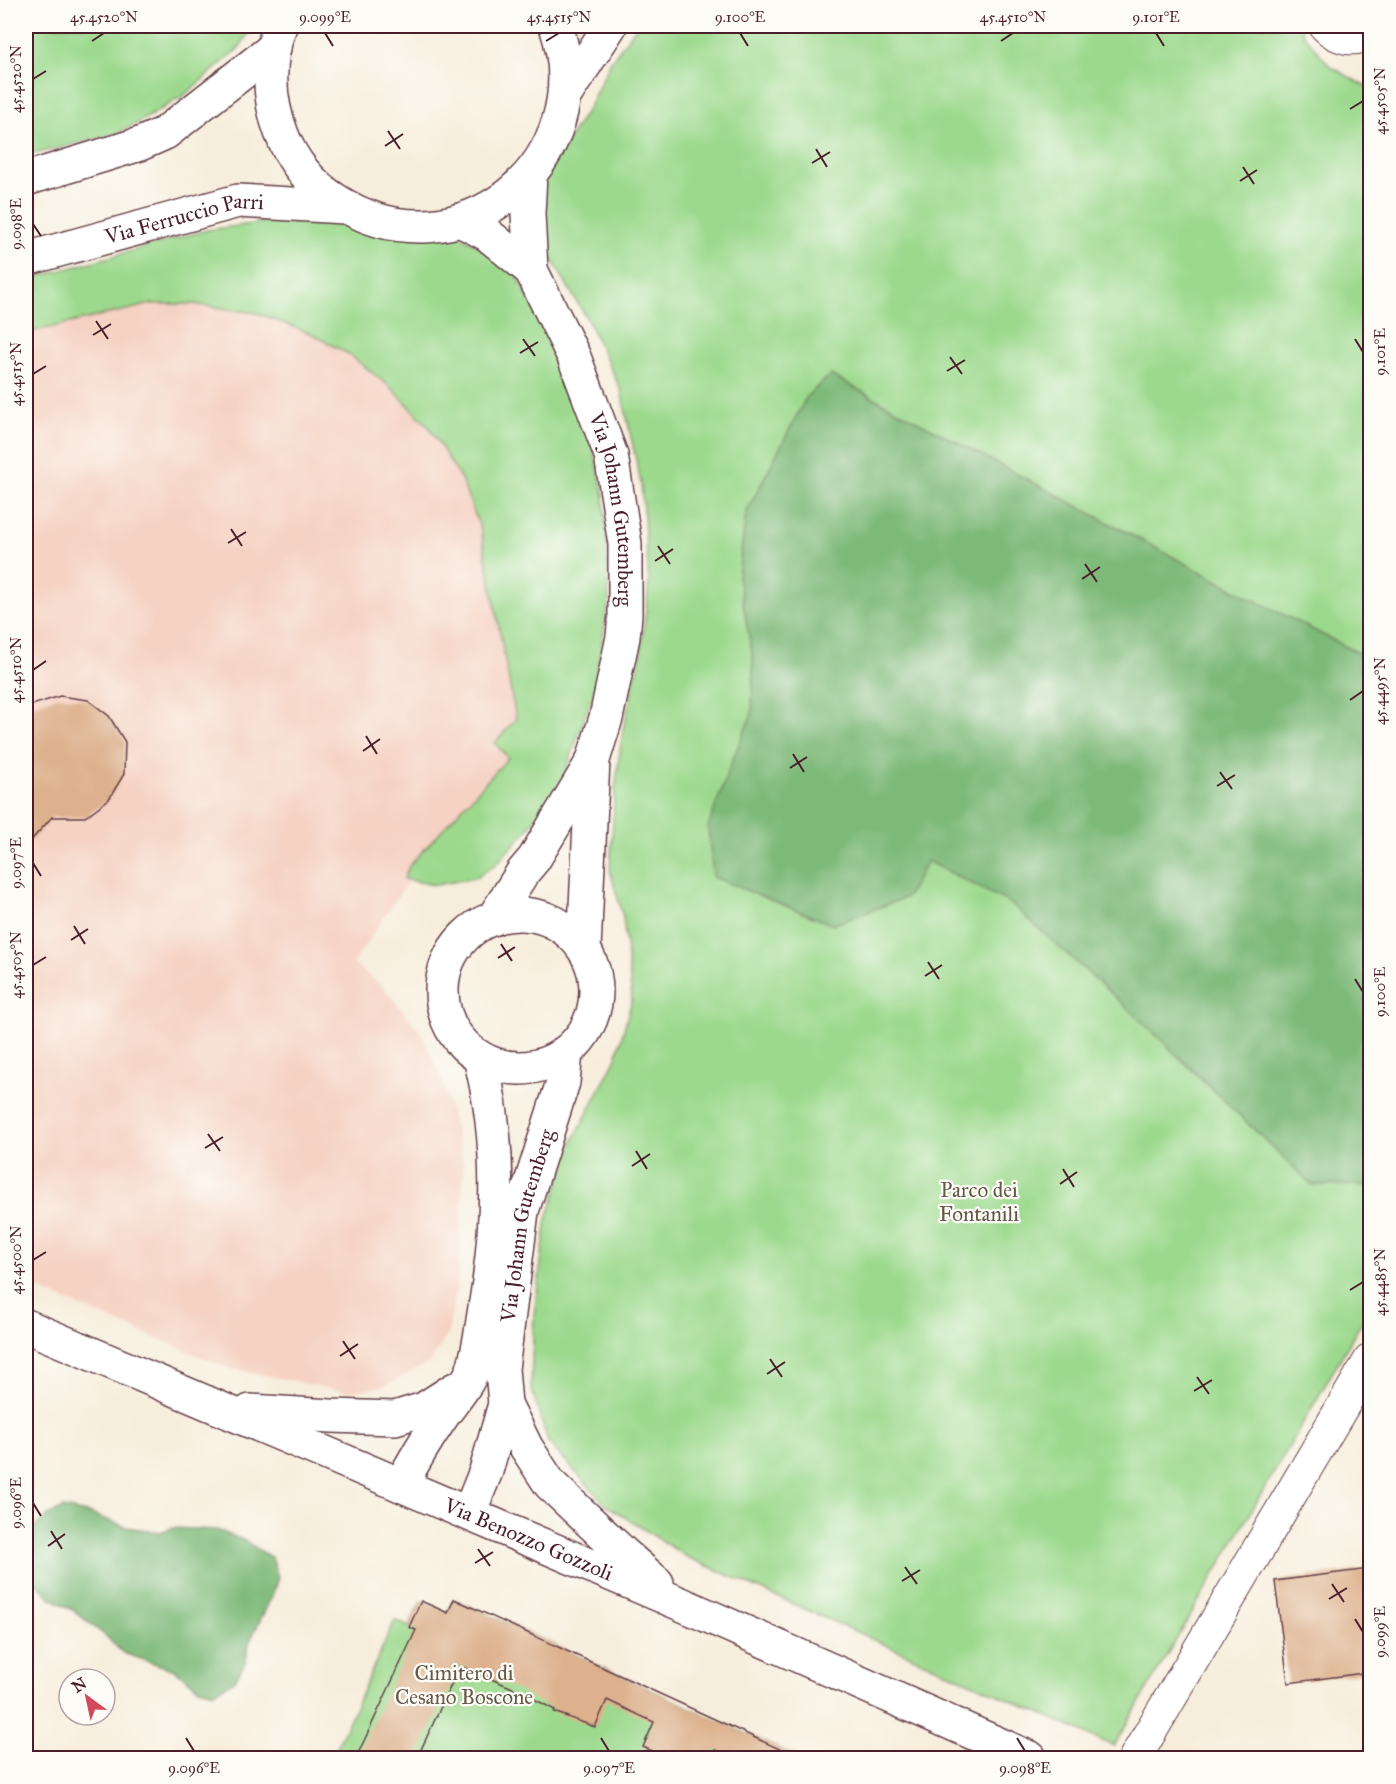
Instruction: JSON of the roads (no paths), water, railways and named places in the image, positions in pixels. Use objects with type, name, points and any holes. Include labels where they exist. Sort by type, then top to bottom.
[{"type":"street","name":"Via Ferruccio Parri","points":[[277,37],[271,67],[271,95],[277,122],[291,155],[314,184],[345,207],[395,224],[413,226],[460,220],[484,210],[515,190],[530,175],[549,147],[565,94],[564,58],[556,26]]},
{"type":"street","name":"Via Ferruccio Parri","points":[[565,94],[610,26]]},
{"type":"street","points":[[1325,26],[1338,37],[1348,39],[1366,36],[1371,31]]},
{"type":"street","name":"Via Ferruccio Parri","points":[[26,179],[140,144],[165,133],[277,37]]},
{"type":"street","name":"Via Johann Gutemberg","points":[[494,918],[523,872],[534,859],[593,760],[606,718],[625,615],[625,544],[611,455],[574,357],[531,270],[528,214],[530,175]]},
{"type":"street","name":"Via Ferruccio Parri","points":[[26,258],[238,201],[345,207]]},
{"type":"street","name":"Via Johann Gutemberg","points":[[460,220],[487,234],[531,270]]},
{"type":"street","name":"Via Johann Gutemberg","points":[[584,949],[593,760]]},
{"type":"street","name":"Via Johann Gutemberg","points":[[519,914],[529,915],[556,923],[572,934],[584,949],[591,962],[596,980],[594,1009],[582,1035],[566,1052],[554,1060],[526,1068],[497,1065],[480,1058],[465,1046],[453,1031],[443,1004],[442,985],[446,967],[460,942],[474,929],[494,918],[519,914]]},
{"type":"street","name":"Via Johann Gutemberg","points":[[470,1513],[486,1471],[505,1404],[502,1368],[522,1211],[563,1082],[566,1052]]},
{"type":"street","name":"Via Johann Gutemberg","points":[[401,1485],[422,1445],[472,1370],[481,1332],[495,1224],[496,1159],[487,1083],[480,1058]]},
{"type":"street","name":"Via Benozzo Gozzoli","points":[[26,1326],[470,1513],[1030,1758]]},
{"type":"street","points":[[1135,1758],[1371,1360]]},
{"type":"street","points":[[224,1409],[395,1418],[424,1409],[464,1384]]},
{"type":"street","name":"Via Johann Gutemberg","points":[[505,1404],[526,1447],[550,1484],[622,1553],[681,1604]]},
{"type":"park label","name":"Parco dei Fontanili","points":[[979,1202]]},
{"type":"park label","name":"Cimitero di Cesano Boscone","points":[[464,1685]]}]
